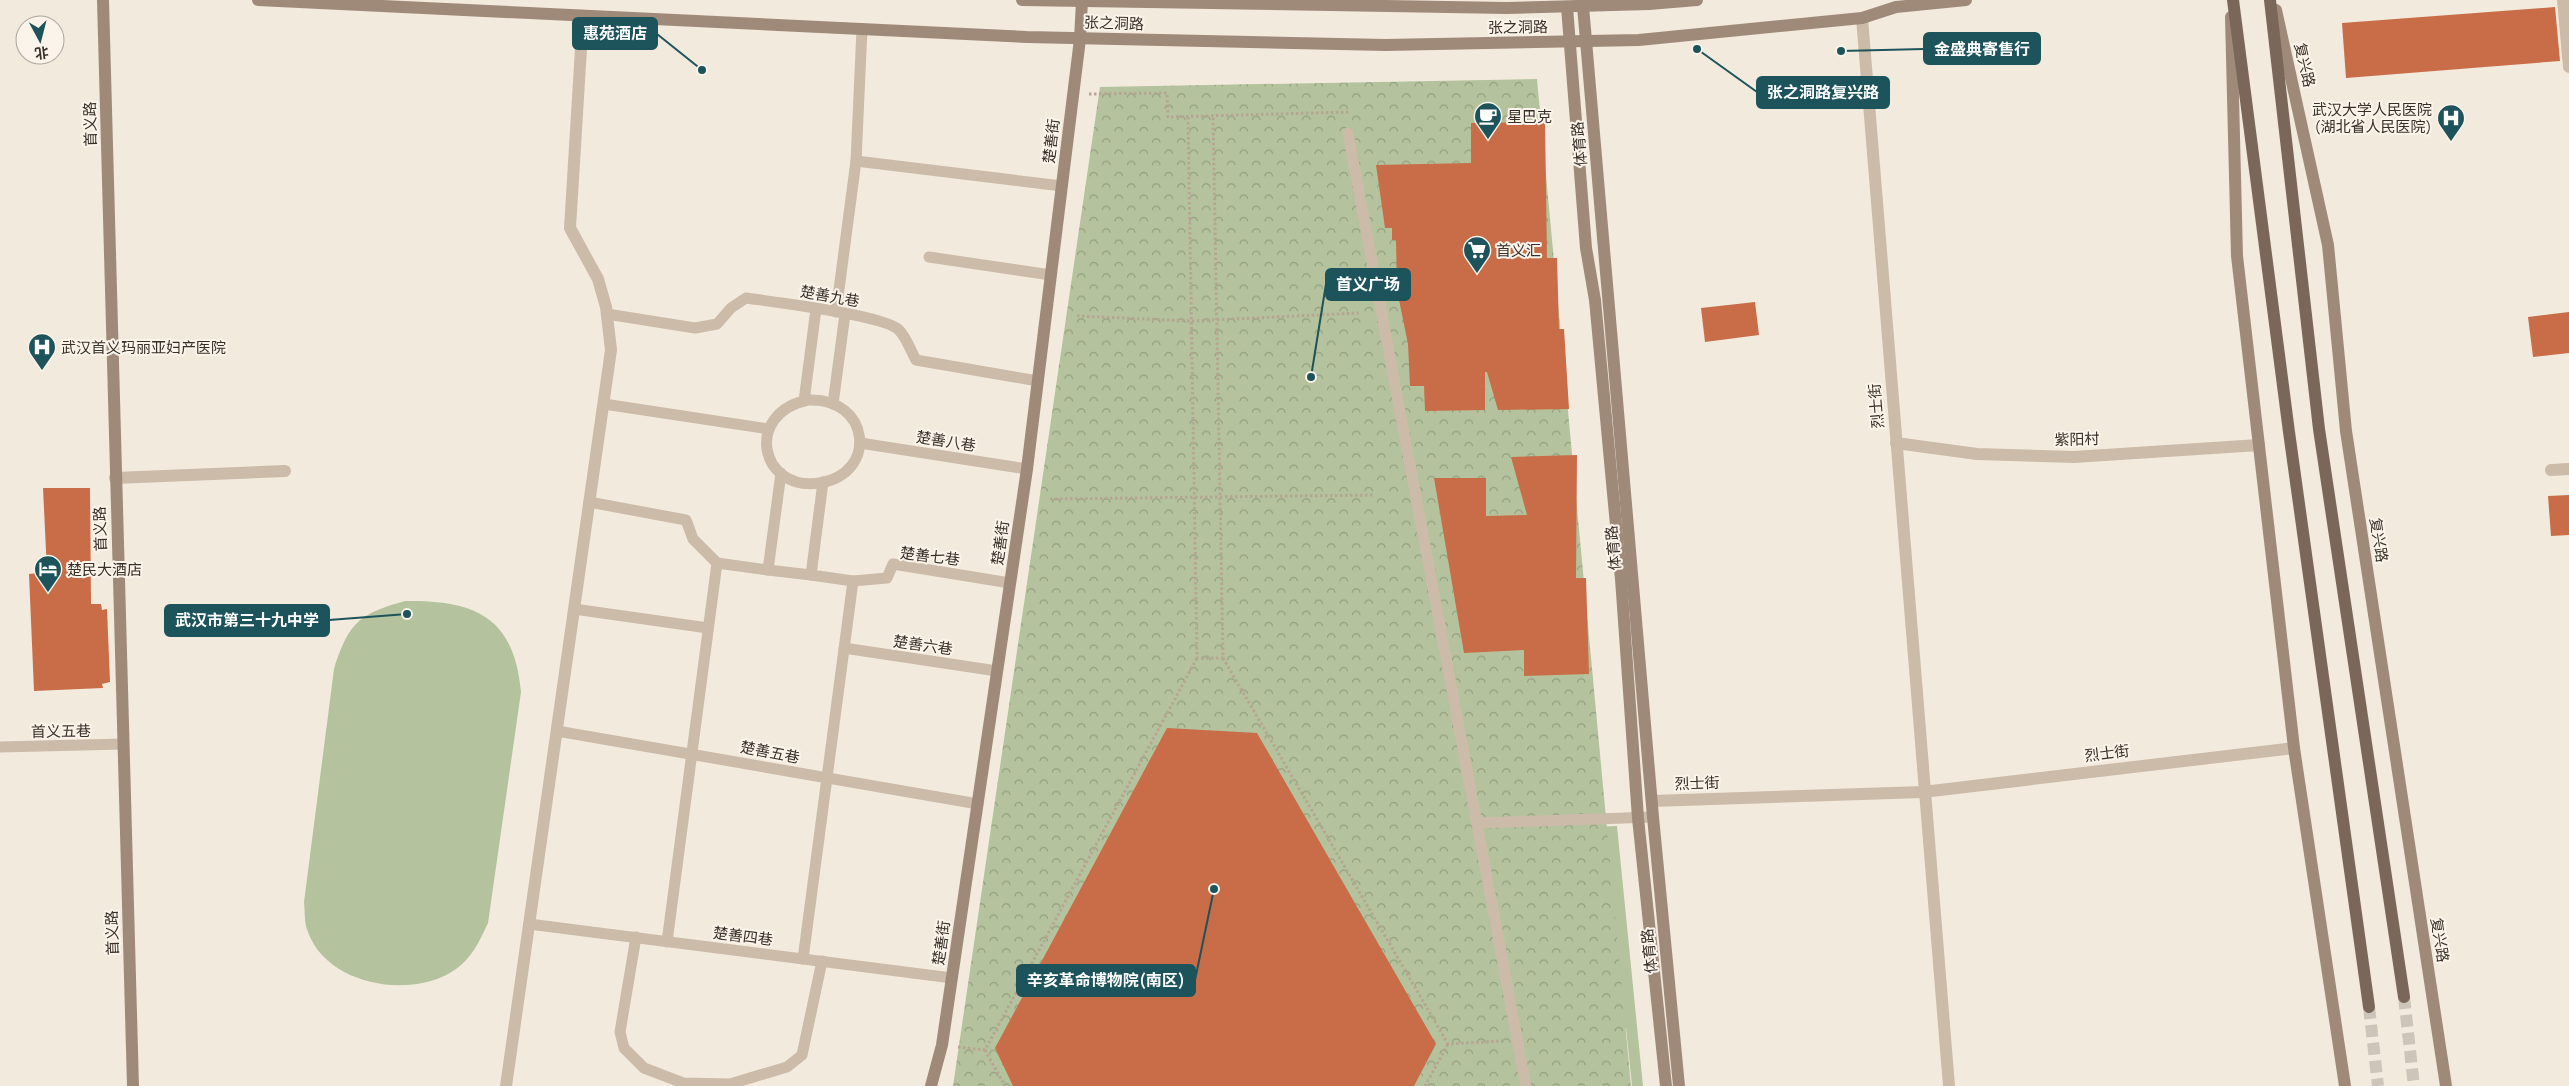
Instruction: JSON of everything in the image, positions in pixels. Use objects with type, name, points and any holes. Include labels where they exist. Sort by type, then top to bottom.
[{"type":"main road","name":"首义路","points":[[103,0],[133,1086]]},
{"type":"main road","name":"张之洞路","points":[[258,0],[1080,39],[1385,45],[1639,40],[1862,18],[1896,8],[1966,0]]},
{"type":"main road","name":"张之洞路","points":[[1022,0],[1549,4],[1567,7],[1697,0]]},
{"type":"main road","points":[[2232,0],[2237,256],[2294,748],[2345,1086]]},
{"type":"main road","points":[[2232,0],[2289,432],[2369,1007]]},
{"type":"main road","points":[[2272,0],[2319,429],[2404,997]]},
{"type":"main road","name":"复兴路","points":[[2272,0],[2328,245],[2346,431],[2446,1086]]},
{"type":"main road","name":"楚善街","points":[[931,1086],[942,1045],[1027,469],[1080,39],[1082,1]]},
{"type":"main road","name":"体育路","points":[[1583,6],[1652,817],[1679,1086]]},
{"type":"main road","points":[[1567,7],[1586,248],[1595,300],[1621,580],[1638,818],[1666,1086]]},
{"type":"street","points":[[2563,0],[2569,68]]},
{"type":"street","points":[[506,1086],[611,350],[607,314],[598,279],[570,228],[583,16]]},
{"type":"street","name":"烈士街","points":[[1862,18],[1949,1086]]},
{"type":"street","name":"紫阳村","points":[[1896,443],[1977,454],[2074,457],[2259,445]]},
{"type":"street","points":[[2551,470],[2569,469]]},
{"type":"street","points":[[115,478],[285,472]]},
{"type":"street","name":"烈士街","points":[[1652,800],[1924,792],[2294,748]]},
{"type":"lane","points":[[833,404],[856,162],[862,29]]},
{"type":"lane","points":[[1348,133],[1526,1086]]},
{"type":"lane","points":[[856,162],[1062,186]]},
{"type":"lane","points":[[929,257],[1051,275]]},
{"type":"lane","name":"楚善九巷","points":[[607,314],[695,328],[717,324],[731,308],[746,298],[888,322],[900,330],[916,360],[1038,381]]},
{"type":"lane","points":[[804,401],[816,309]]},
{"type":"lane","points":[[816,400],[833,404],[846,410],[855,422],[860,443],[856,457],[847,470],[834,479],[823,482],[802,482],[781,473],[768,454],[766,440],[774,419],[785,409],[804,401],[816,400]]},
{"type":"lane","points":[[604,404],[769,429]]},
{"type":"lane","name":"楚善八巷","points":[[860,443],[1027,469]]},
{"type":"lane","points":[[768,570],[781,473]]},
{"type":"lane","points":[[810,575],[823,482]]},
{"type":"lane","points":[[589,502],[686,520],[693,539],[717,563],[853,581],[803,959]]},
{"type":"lane","points":[[667,942],[717,563]]},
{"type":"lane","name":"楚善七巷","points":[[853,581],[887,578],[893,564],[1010,583]]},
{"type":"lane","points":[[574,609],[708,628]]},
{"type":"lane","name":"楚善六巷","points":[[844,648],[997,671]]},
{"type":"lane","name":"楚善五巷","points":[[557,731],[978,804]]},
{"type":"lane","name":"首义五巷","points":[[0,747],[123,744]]},
{"type":"lane","points":[[1477,823],[1652,817]]},
{"type":"lane","name":"楚善四巷","points":[[529,924],[952,978]]},
{"type":"lane","points":[[636,937],[620,1032],[624,1048],[644,1068],[683,1083],[730,1084],[787,1067],[802,1056],[822,961]]},
{"type":"path","points":[[1073,94],[1166,94],[1168,117],[1348,112]]},
{"type":"path","points":[[1213,116],[1223,658],[1448,1044]]},
{"type":"path","points":[[985,1050],[1197,658],[1188,117]]},
{"type":"path","points":[[1077,316],[1192,321],[1359,312]]},
{"type":"path","points":[[1050,499],[1375,495]]},
{"type":"path","points":[[1197,658],[1223,658]]},
{"type":"path","points":[[1448,1044],[1518,1040]]},
{"type":"path","points":[[1425,1086],[1448,1044]]},
{"type":"path","points":[[942,1045],[985,1050]]},
{"type":"path","points":[[985,1050],[1005,1086]]},
{"type":"green space","points":[[1537,79],[1631,1086],[953,1086],[1100,87]]},
{"type":"green space","points":[[405,601],[452,604],[487,618],[500,630],[510,646],[517,667],[521,692],[488,923],[471,954],[456,969],[438,979],[417,984],[395,985],[373,982],[352,976],[333,965],[318,950],[308,932],[305,921],[304,902],[334,669],[339,653],[351,631],[366,616]]},
{"type":"green space","points":[[1617,826],[1643,1086],[1632,1086],[1626,1028],[1617,1029],[1500,831]]},
{"type":"building","points":[[2555,7],[2560,61],[2346,78],[2342,23]]},
{"type":"building","name":"首义汇","points":[[1545,122],[1547,258],[1557,258],[1559,329],[1564,329],[1569,409],[1498,410],[1487,372],[1485,372],[1485,410],[1425,411],[1424,386],[1410,386],[1408,344],[1397,290],[1396,240],[1392,240],[1392,228],[1385,228],[1376,165],[1471,163],[1471,123]]},
{"type":"building","points":[[1755,302],[1759,335],[1705,342],[1701,308]]},
{"type":"building","points":[[2569,312],[2569,353],[2533,357],[2528,317]]},
{"type":"building","points":[[1577,455],[1576,578],[1586,578],[1589,674],[1524,676],[1524,650],[1464,653],[1434,478],[1486,478],[1486,516],[1527,515],[1511,457]]},
{"type":"building","name":"楚民大酒店","points":[[43,488],[90,488],[91,604],[101,604],[102,610],[107,609],[110,682],[102,684],[103,688],[34,691],[29,574],[47,572]]},
{"type":"building","points":[[2569,495],[2569,535],[2551,536],[2548,496]]},
{"type":"building","points":[[1167,728],[1257,733],[1436,1044],[1414,1086],[1013,1086],[995,1048]]},
{"type":"tunnel","points":[[2404,997],[2414,1086]]},
{"type":"tunnel","points":[[2369,1007],[2378,1086]]},
{"type":"place","name":"张之洞路复兴路","points":[[1697,49]]},
{"type":"place","name":"金盛典寄售行","points":[[1841,51]]},
{"type":"place","name":"惠苑酒店","points":[[702,70]]},
{"type":"place","name":"星巴克","points":[[1488,140]]},
{"type":"place","name":"武汉大学人民医院 (湖北省人民医院)","points":[[2451,142]]},
{"type":"place","name":"首义汇","points":[[1477,274]]},
{"type":"place","name":"武汉首义玛丽亚妇产医院","points":[[42,371]]},
{"type":"place","name":"首义广场","points":[[1311,377]]},
{"type":"place","name":"楚民大酒店","points":[[48,593]]},
{"type":"place","name":"武汉市第三十九中学","points":[[407,614]]},
{"type":"place","name":"辛亥革命博物院(南区)","points":[[1214,889]]}]
